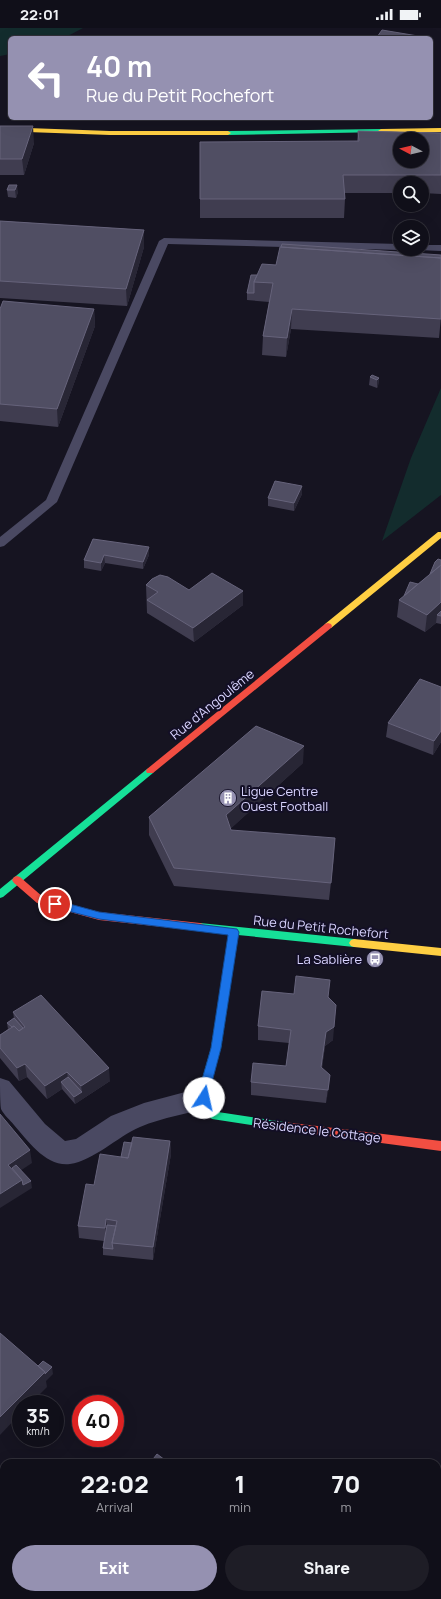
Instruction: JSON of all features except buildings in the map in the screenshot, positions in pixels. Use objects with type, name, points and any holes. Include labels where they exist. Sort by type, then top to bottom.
[{"type":"street","points":[[0,129],[76,132],[187,133],[318,133],[441,130]]},
{"type":"street","name":"Rue d'Angoulême","points":[[0,894],[441,534]]},
{"type":"street","name":"Rue du Petit Rochefort","points":[[17,880],[40,900],[99,916],[234,932],[441,952]]},
{"type":"street","points":[[0,1089],[46,1143],[58,1151],[69,1153],[79,1150],[129,1118],[153,1110],[204,1098],[206,1083],[216,1048],[234,932]]},
{"type":"street","name":"Résidence le Cottage","points":[[204,1098],[208,1110],[216,1116],[441,1146]]},
{"type":"lane","points":[[0,543],[52,502],[164,241],[393,247]]},
{"type":"lane","points":[[429,248],[441,248]]},
{"type":"green space","points":[[0,28],[83,28],[68,36],[8,36],[8,54],[0,56]]},
{"type":"green space","points":[[441,388],[441,495],[382,541],[411,458]]},
{"type":"traffic: fast","points":[[228,133],[381,131]]},
{"type":"traffic: fast","points":[[0,894],[150,771]]},
{"type":"traffic: fast","points":[[200,927],[354,943]]},
{"type":"traffic: fast","points":[[234,931],[216,1048],[206,1083],[204,1098],[208,1110],[216,1116],[284,1126]]},
{"type":"traffic: slow","points":[[0,129],[110,133],[228,133]]},
{"type":"traffic: slow","points":[[381,131],[441,130]]},
{"type":"traffic: slow","points":[[328,626],[441,534]]},
{"type":"traffic: slow","points":[[354,943],[441,952]]},
{"type":"traffic: jam","points":[[150,771],[328,626]]},
{"type":"traffic: jam","points":[[17,880],[40,900],[99,916],[200,927]]},
{"type":"traffic: jam","points":[[284,1126],[441,1146]]},
{"type":"place","name":"Ligue Centre Ouest Football","points":[[228,798]]},
{"type":"place","name":"La Sablière","points":[[375,959]]},
{"type":"route","points":[[55,904],[99,916],[234,932],[216,1048],[206,1083],[204,1098]]}]
